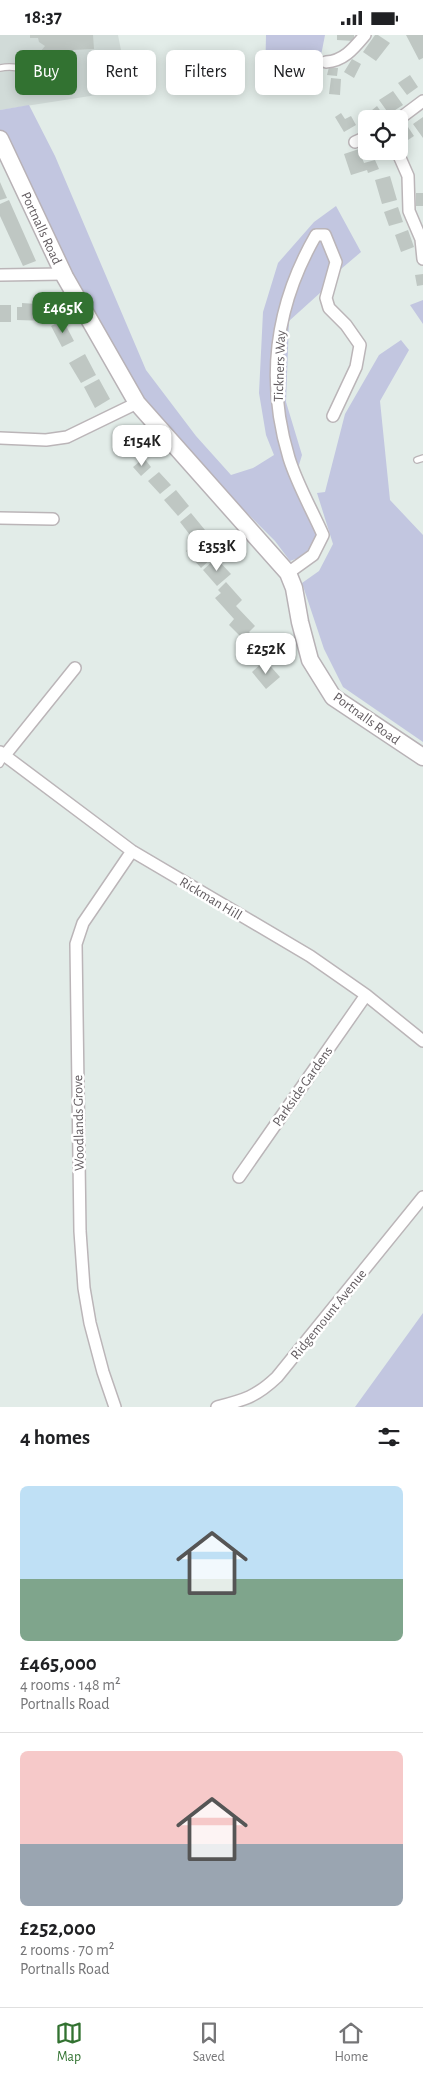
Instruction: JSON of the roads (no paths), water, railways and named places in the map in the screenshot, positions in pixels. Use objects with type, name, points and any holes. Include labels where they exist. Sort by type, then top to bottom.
[{"type":"street","points":[[326,62],[336,61],[346,55],[365,35]]},
{"type":"street","points":[[408,112],[423,101]]},
{"type":"street","name":"Portnalls Road","points":[[0,139],[64,274],[137,403],[288,573],[294,588],[300,622],[310,660],[333,697],[423,757]]},
{"type":"street","points":[[401,160],[408,176],[408,211],[417,217],[423,259]]},
{"type":"street","name":"Tickners Way","points":[[288,573],[313,555],[322,535],[290,460],[278,417],[276,375],[279,328],[293,280],[316,235],[326,235],[336,261],[326,298],[329,308],[346,325],[360,345],[356,367],[333,416]]},
{"type":"street","points":[[0,275],[64,274]]},
{"type":"street","points":[[0,439],[46,440],[67,437],[137,403]]},
{"type":"street","points":[[0,517],[54,519]]},
{"type":"street","points":[[2,757],[75,668]]},
{"type":"street","name":"Rickman Hill","points":[[2,757],[132,851],[310,956],[366,995],[423,1041]]},
{"type":"street","name":"Woodlands Grove","points":[[115,1407],[103,1372],[90,1323],[84,1288],[80,1231],[76,954],[78,933],[83,923],[132,851]]},
{"type":"street","name":"Parkside Gardens","points":[[238,1177],[366,995]]},
{"type":"street","name":"Ridgemount Avenue","points":[[217,1407],[246,1399],[262,1392],[277,1377],[423,1197]]},
{"type":"lane","points":[[0,68],[15,67]]}]
